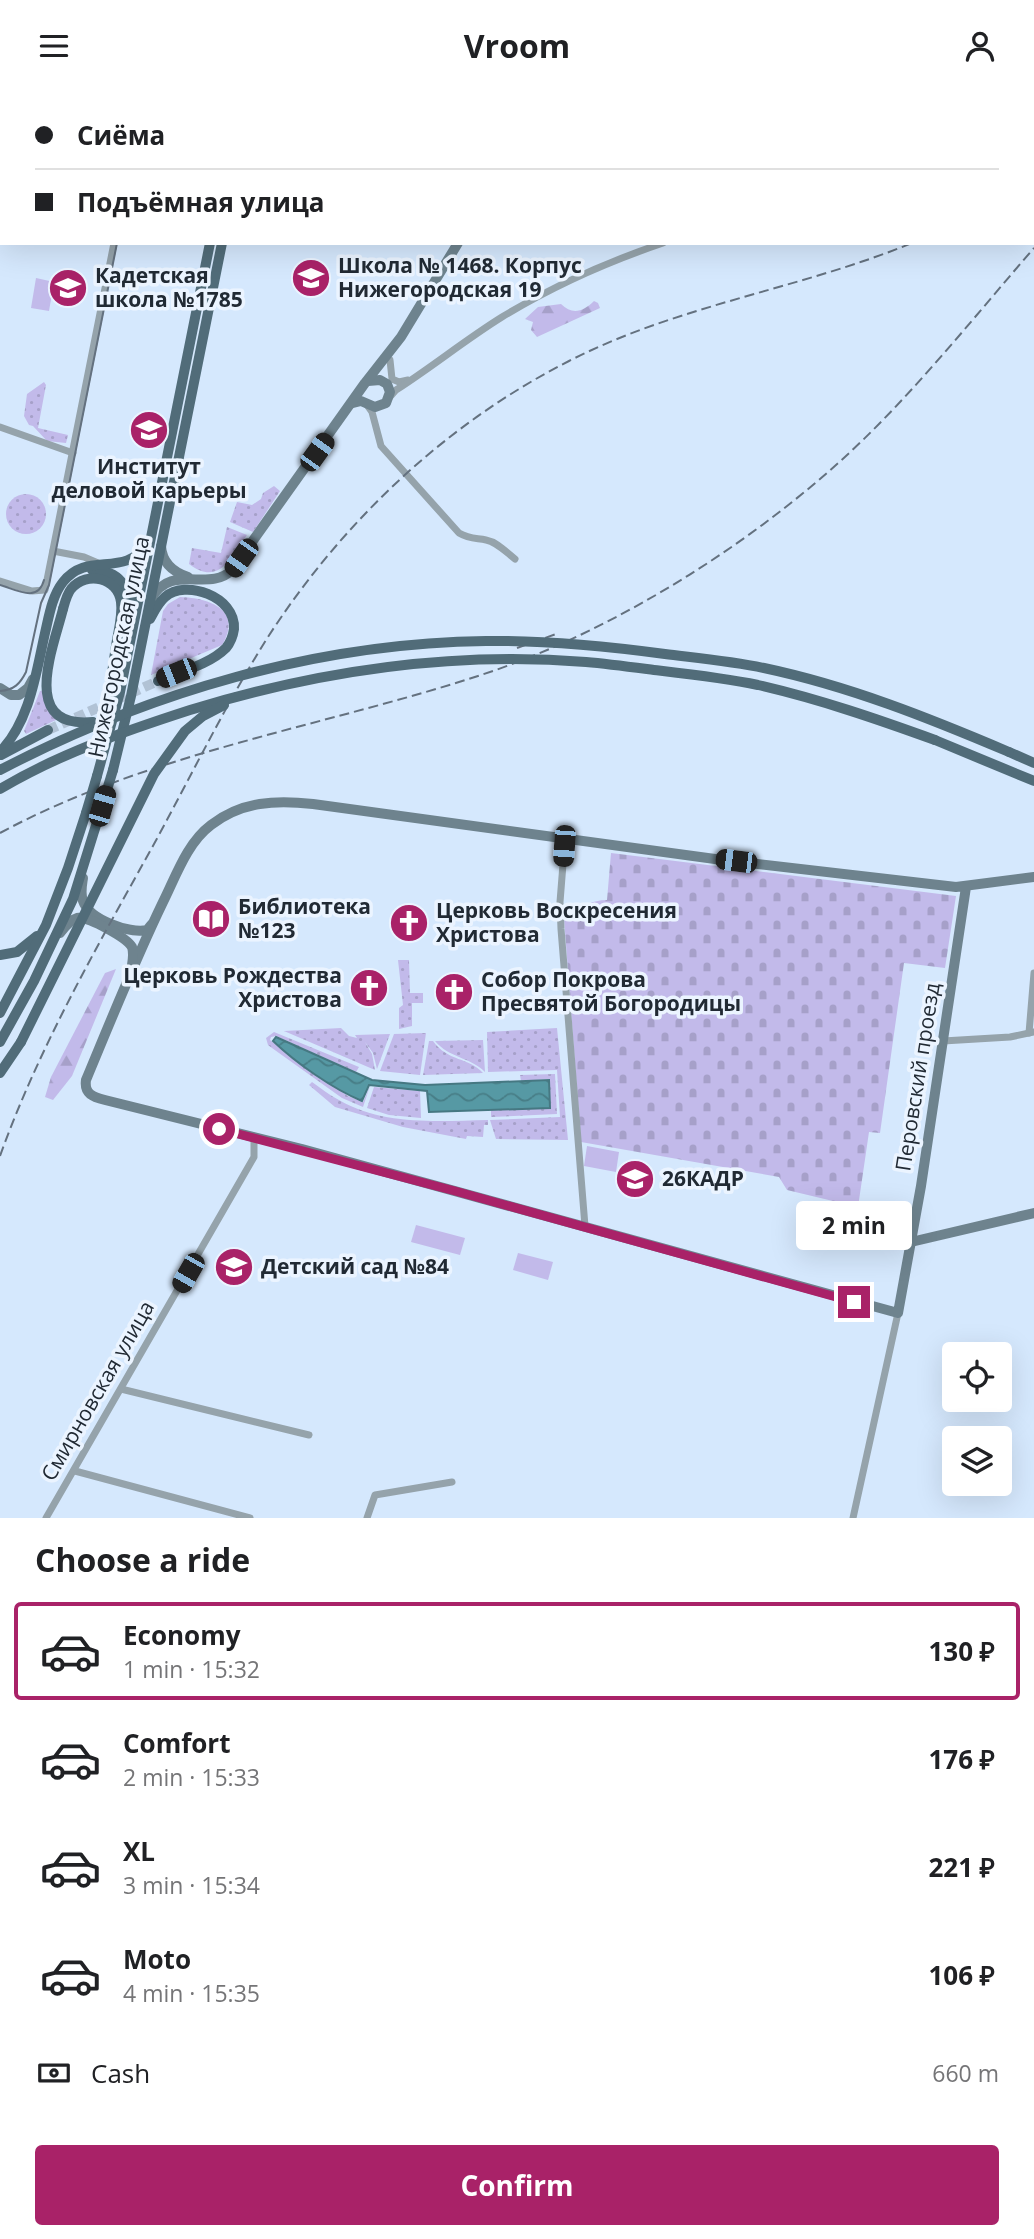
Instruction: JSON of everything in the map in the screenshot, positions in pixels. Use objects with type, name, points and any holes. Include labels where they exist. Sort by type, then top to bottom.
[{"type":"main road","name":"Нижегородская улица","points":[[0,1013],[46,926],[68,868],[117,703],[210,245]]},
{"type":"main road","name":"Нижегородская улица","points":[[0,1042],[53,943],[86,862],[113,770],[131,696],[222,245]]},
{"type":"main road","points":[[0,754],[16,732],[26,708],[37,673],[52,604],[63,582],[75,572],[99,563],[133,559],[147,545],[152,535]]},
{"type":"main road","points":[[75,572],[108,572],[115,575],[125,586],[131,606],[129,643]]},
{"type":"main road","points":[[97,776],[121,603],[119,595],[110,583],[89,578],[72,587],[63,609],[46,677],[46,696],[54,711],[69,720],[78,723],[107,720]]},
{"type":"main road","points":[[142,642],[156,608],[170,593],[190,591],[209,594],[223,601],[233,614],[231,642],[224,650],[212,658],[158,681]]},
{"type":"main road","points":[[0,769],[49,744],[198,687],[320,658],[393,647],[485,641],[593,644],[763,668],[850,691],[937,722],[1034,762]]},
{"type":"main road","points":[[0,789],[92,744],[265,688],[391,666],[482,659],[585,662],[757,685],[844,708],[935,740],[1034,783]]},
{"type":"main road","points":[[0,1073],[21,1042],[153,773],[170,748],[203,716],[265,688]]},
{"type":"main road","points":[[0,754],[48,730]]},
{"type":"main road","points":[[0,955],[17,952],[32,942],[46,926]]},
{"type":"street","points":[[0,581],[32,591],[45,590],[114,245]]},
{"type":"street","points":[[162,544],[161,552],[167,564],[178,574],[192,578],[218,579],[232,570],[394,346],[457,245]]},
{"type":"street","points":[[375,425],[379,410],[399,388],[462,343],[532,299],[610,262],[657,245]]},
{"type":"street","points":[[386,403],[390,392],[385,383],[385,367],[394,346]]},
{"type":"street","points":[[390,359],[392,379],[399,382],[412,379]]},
{"type":"street","points":[[368,381],[376,379],[399,388]]},
{"type":"street","points":[[362,390],[381,446],[459,533],[467,538],[488,540],[499,545],[515,559]]},
{"type":"street","points":[[353,403],[366,403],[375,407],[386,403]]},
{"type":"street","points":[[0,427],[73,453]]},
{"type":"street","points":[[53,551],[99,563]]},
{"type":"street","points":[[148,609],[152,596],[162,585],[192,578]]},
{"type":"street","points":[[0,688],[11,695],[19,695],[28,688],[37,673]]},
{"type":"street","points":[[0,696],[26,708]]},
{"type":"street","points":[[898,1313],[585,1226],[106,1100],[89,1094],[85,1087],[86,1080],[153,922],[187,854],[200,835],[228,813],[256,803],[286,801],[313,804],[565,839],[966,887],[1034,877]]},
{"type":"street","points":[[565,839],[560,902],[561,929],[585,1226]]},
{"type":"street","points":[[86,862],[82,898],[88,909],[123,930],[147,930],[153,922]]},
{"type":"street","name":"Перовский проезд","points":[[853,1518],[911,1242],[966,887]]},
{"type":"street","points":[[53,943],[67,924],[84,918],[127,941],[133,953],[132,969]]},
{"type":"street","points":[[943,1041],[1031,1033],[1034,973]]},
{"type":"street","name":"Смирновская улица","points":[[46,1518],[254,1157],[254,1138]]},
{"type":"street","points":[[911,1242],[1034,1213]]},
{"type":"street","points":[[121,1389],[309,1435]]},
{"type":"street","points":[[75,1471],[250,1518]]},
{"type":"street","points":[[367,1518],[375,1495],[452,1482]]},
{"type":"green space","points":[[36,278],[54,282],[49,311],[31,308]]},
{"type":"green space","points":[[594,301],[600,308],[537,337],[531,330],[533,322],[525,319],[538,307],[561,304],[569,310],[578,311]]},
{"type":"green space","points":[[44,382],[46,385],[38,428],[68,435],[66,443],[47,441],[29,425],[24,416],[27,394]]},
{"type":"green space","points":[[274,486],[280,491],[253,532],[230,522],[237,502],[252,505]]},
{"type":"green space","points":[[26,494],[40,500],[46,514],[40,528],[26,534],[12,528],[6,514],[12,500]]},
{"type":"green space","points":[[227,527],[247,535],[224,566],[209,572],[189,564],[192,548],[221,553]]},
{"type":"green space","points":[[180,597],[202,600],[220,608],[229,623],[227,633],[222,645],[151,675],[163,611],[168,604]]},
{"type":"green space","points":[[45,690],[50,712],[56,720],[26,734],[24,731],[40,691]]},
{"type":"green space","points":[[611,853],[956,896],[945,968],[904,963],[880,1133],[869,1132],[858,1207],[787,1190],[779,1177],[581,1142],[564,918],[584,905],[607,900]]},
{"type":"green space","points":[[398,960],[409,960],[410,993],[423,993],[423,1003],[412,1003],[412,1026],[399,1029],[399,1008],[403,1005]]},
{"type":"green space","points":[[116,969],[72,1076],[53,1100],[45,1097],[51,1077],[105,973]]},
{"type":"green space","points":[[341,1028],[349,1036],[357,1038],[355,1035],[390,1034],[377,1069],[373,1053],[365,1042],[372,1054],[375,1070],[284,1031]]},
{"type":"green space","points":[[557,1028],[568,1140],[496,1139],[490,1120],[560,1117],[557,1070],[488,1072],[487,1032]]},
{"type":"green space","points":[[274,1032],[359,1067],[356,1072],[276,1036],[270,1040],[348,1096],[363,1102],[370,1086],[363,1107],[342,1098],[268,1045],[266,1038]]},
{"type":"green space","points":[[426,1033],[420,1075],[380,1071],[394,1034]]},
{"type":"green space","points":[[483,1040],[485,1072],[447,1051],[435,1041]]},
{"type":"green space","points":[[429,1041],[433,1041],[445,1053],[471,1064],[483,1073],[423,1075]]},
{"type":"green space","points":[[555,1074],[557,1114],[491,1117],[491,1110],[550,1108],[549,1079],[521,1081],[520,1075]]},
{"type":"green space","points":[[312,1082],[339,1100],[374,1114],[412,1120],[488,1120],[488,1125],[484,1125],[483,1137],[467,1136],[466,1139],[403,1127],[335,1107],[309,1085]]},
{"type":"green space","points":[[374,1087],[420,1091],[421,1118],[389,1115],[367,1108]]},
{"type":"green space","points":[[587,1146],[619,1152],[616,1172],[584,1166]]},
{"type":"green space","points":[[416,1225],[465,1238],[460,1255],[411,1242]]},
{"type":"green space","points":[[518,1253],[553,1262],[548,1280],[513,1270]]},
{"type":"water","points":[[276,1037],[372,1080],[425,1085],[549,1080],[550,1108],[429,1112],[427,1091],[369,1085],[362,1101],[327,1083],[304,1066],[273,1041]]},
{"type":"tunnel","points":[[48,730],[158,681]]},
{"type":"tram line","points":[[0,691],[16,686],[26,672],[41,603],[49,585],[117,245]]},
{"type":"tram line","points":[[0,585],[32,593],[41,587],[44,580]]},
{"type":"railway","points":[[0,1156],[51,1036],[236,690],[295,597],[362,517],[438,446],[523,386],[569,361],[653,325],[826,273],[907,245]]},
{"type":"railway","points":[[0,833],[57,805],[175,762],[481,675],[533,656],[638,605],[740,541],[832,469],[914,387],[1034,248]]},
{"type":"railway","points":[[517,648],[559,633]]},
{"type":"place","name":"Школа № 1468. Корпус Нижегородская 19","points":[[311,278]]},
{"type":"place","name":"Кадетская школа №1785","points":[[68,288]]},
{"type":"place","name":"Институт деловой карьеры","points":[[149,430]]},
{"type":"place","name":"Библиотека №123","points":[[211,919]]},
{"type":"place","name":"Церковь Воскресения Христова","points":[[409,923]]},
{"type":"place","name":"Церковь Рождества Христова","points":[[369,988]]},
{"type":"place","name":"Собор Покрова Пресвятой Богородицы","points":[[454,992]]},
{"type":"place","name":"26КАДР","points":[[635,1179]]},
{"type":"place","name":"Детский сад №84","points":[[234,1267]]},
{"type":"route","points":[[219,1129],[302,1149],[854,1302]]}]
